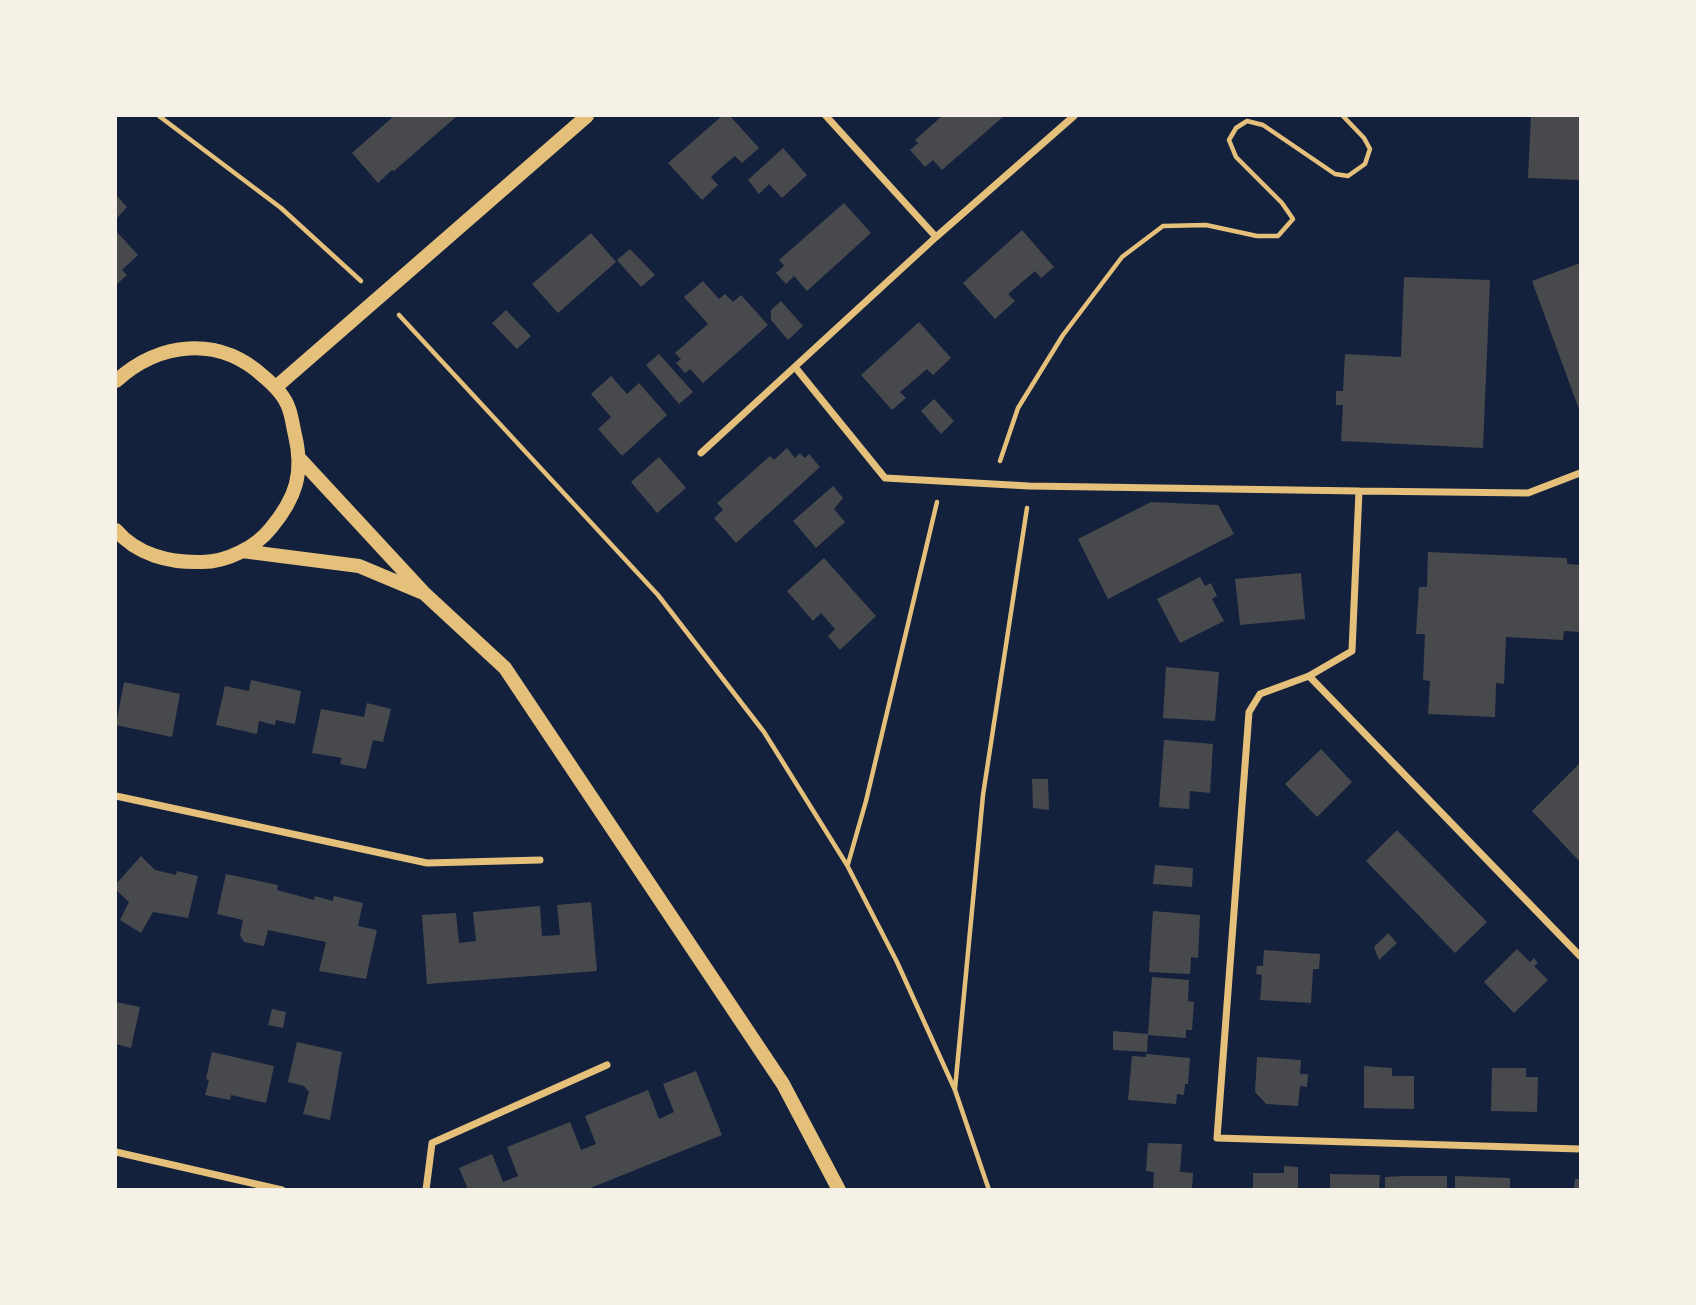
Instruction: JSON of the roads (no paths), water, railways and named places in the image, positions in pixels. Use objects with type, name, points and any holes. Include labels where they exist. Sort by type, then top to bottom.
[{"type":"main road","points":[[276,387],[587,116]]},
{"type":"main road","points":[[116,381],[131,367],[160,353],[191,348],[223,352],[252,365],[276,387],[289,407],[300,459],[296,487],[284,513],[266,535],[242,551],[211,562],[179,562],[148,554],[121,537],[116,530]]},
{"type":"main road","points":[[300,459],[425,594],[505,668],[783,1084],[839,1189]]},
{"type":"main road","points":[[242,551],[359,566],[425,594]]},
{"type":"street","points":[[826,116],[936,237]]},
{"type":"street","points":[[701,453],[936,237],[1074,116]]},
{"type":"street","points":[[795,367],[885,478],[1029,486],[1528,493],[1580,473]]},
{"type":"street","points":[[1359,491],[1352,652],[1309,676],[1260,694],[1249,712],[1217,1138],[1580,1149]]},
{"type":"street","points":[[1309,676],[1580,956]]},
{"type":"street","points":[[116,796],[427,863],[540,860]]},
{"type":"street","points":[[426,1189],[432,1143],[607,1065]]},
{"type":"street","points":[[116,1152],[282,1189]]}]
